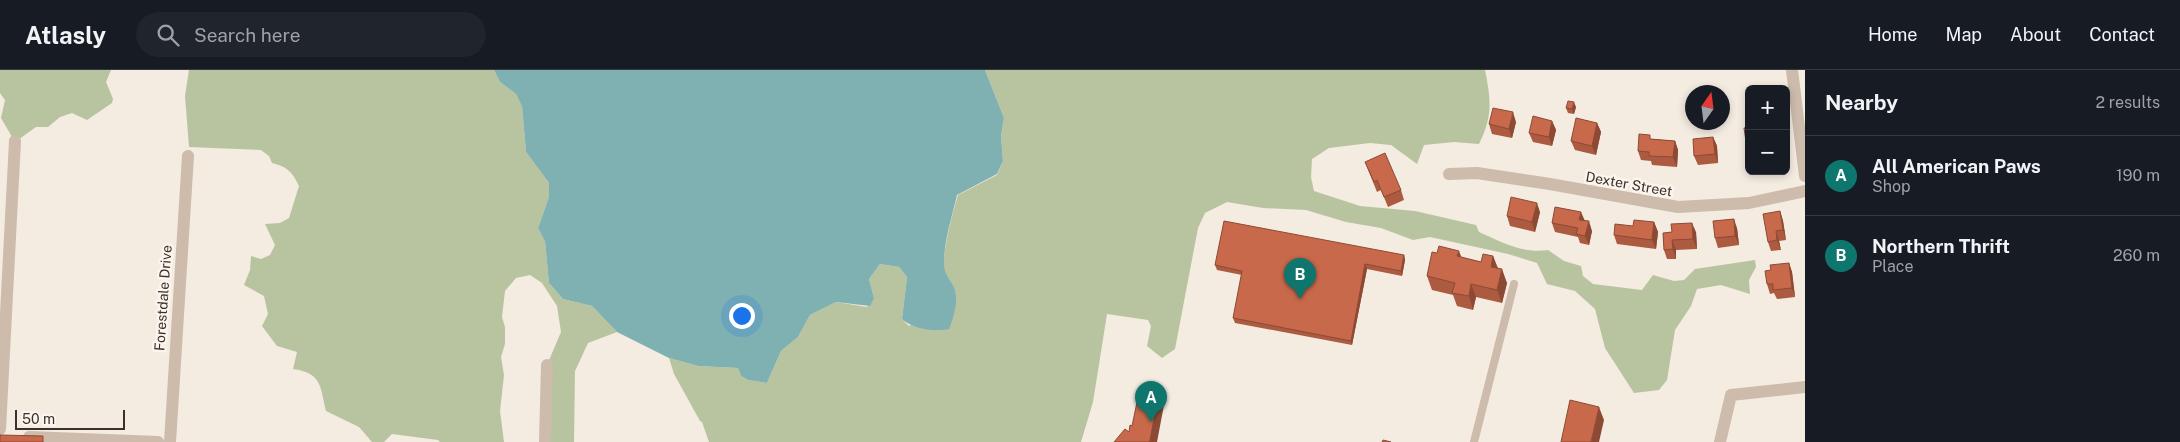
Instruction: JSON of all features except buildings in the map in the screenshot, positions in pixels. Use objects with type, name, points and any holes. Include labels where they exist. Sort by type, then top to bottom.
[{"type":"street","points":[[1792,70],[1805,176]]},
{"type":"street","points":[[14,140],[7,434],[158,442]]},
{"type":"street","name":"Forestdale Drive","points":[[170,442],[188,156]]},
{"type":"street","name":"Dexter Street","points":[[1448,174],[1477,174],[1541,183],[1678,207],[1749,203],[1805,191]]},
{"type":"street","points":[[545,442],[547,365]]},
{"type":"street","points":[[1720,442],[1731,395],[1805,387]]},
{"type":"lane","points":[[1474,442],[1514,284]]},
{"type":"green space","points":[[0,70],[111,70],[106,82],[113,99],[112,103],[87,120],[72,113],[60,117],[48,127],[36,127],[15,142],[1,118],[5,100],[0,93]]},
{"type":"green space","points":[[189,70],[494,70],[500,82],[516,94],[522,105],[526,152],[549,183],[549,197],[538,228],[545,240],[549,283],[563,299],[592,306],[617,332],[588,343],[575,371],[574,442],[544,442],[547,365],[561,332],[557,306],[542,283],[530,275],[516,278],[505,291],[502,317],[505,327],[505,344],[501,357],[504,375],[500,411],[504,442],[440,442],[438,440],[392,434],[384,442],[372,442],[359,427],[326,411],[321,388],[315,377],[293,369],[297,352],[277,346],[262,326],[268,314],[264,296],[244,285],[250,270],[251,256],[261,259],[270,255],[275,245],[265,224],[280,223],[289,218],[299,186],[288,170],[272,163],[269,156],[261,150],[189,147],[185,96]]},
{"type":"green space","points":[[985,70],[1485,70],[1490,108],[1487,125],[1479,144],[1454,142],[1424,145],[1417,164],[1391,145],[1370,143],[1329,148],[1312,159],[1311,177],[1314,191],[1360,206],[1415,211],[1476,225],[1479,232],[1504,243],[1521,249],[1548,250],[1564,261],[1581,266],[1583,276],[1593,284],[1642,290],[1653,275],[1674,281],[1684,280],[1695,269],[1755,260],[1756,267],[1749,280],[1750,294],[1721,285],[1697,289],[1691,306],[1675,330],[1667,380],[1659,390],[1634,393],[1605,348],[1595,309],[1575,291],[1547,284],[1537,263],[1508,254],[1430,237],[1413,240],[1381,228],[1346,222],[1306,210],[1263,208],[1227,202],[1205,213],[1198,228],[1175,349],[1162,358],[1147,346],[1151,326],[1148,320],[1107,314],[1093,402],[1081,442],[709,442],[702,422],[674,374],[669,358],[698,366],[738,368],[741,376],[748,380],[767,383],[781,351],[798,337],[810,315],[836,302],[867,307],[874,298],[869,279],[880,264],[899,267],[907,277],[902,319],[909,326],[956,294],[945,273],[944,257],[958,195],[997,175],[1003,161],[1001,136],[1004,118]]},
{"type":"water","points":[[494,70],[985,70],[1004,118],[1001,136],[1003,161],[997,174],[957,195],[944,255],[945,272],[954,287],[956,295],[956,303],[949,329],[924,329],[902,319],[907,277],[899,267],[880,264],[869,279],[874,298],[870,306],[836,302],[810,315],[798,337],[781,351],[767,383],[748,380],[741,376],[738,368],[698,366],[669,358],[617,332],[592,306],[563,299],[549,283],[545,241],[538,228],[549,197],[549,183],[526,152],[522,106],[516,94],[500,82]]},
{"type":"place","name":"Northern Thrift","points":[[1300,299]]},
{"type":"place","name":"All American Paws","points":[[1151,422]]}]
